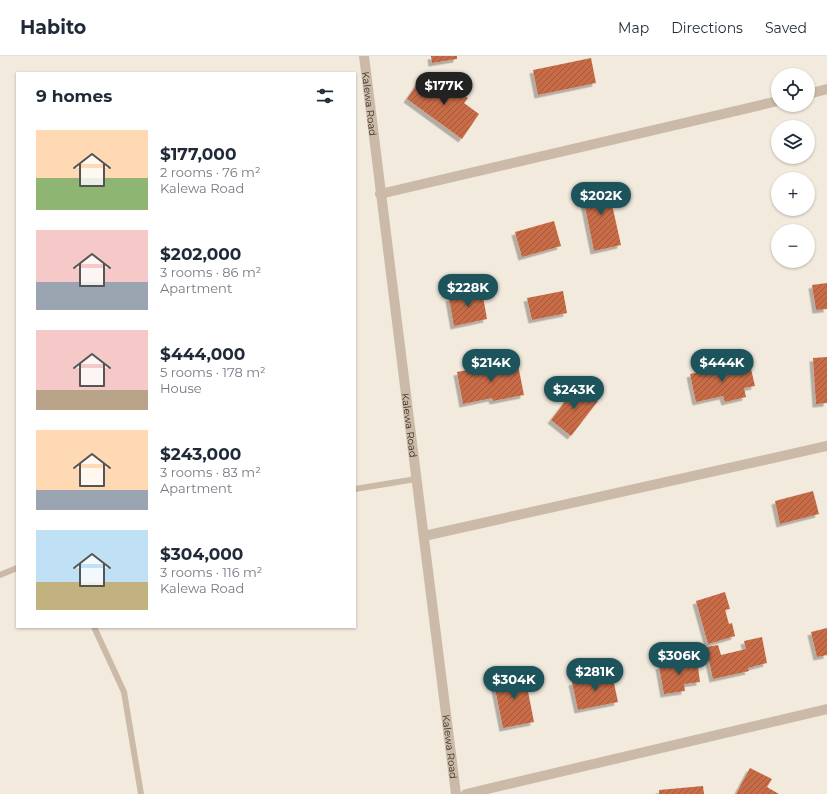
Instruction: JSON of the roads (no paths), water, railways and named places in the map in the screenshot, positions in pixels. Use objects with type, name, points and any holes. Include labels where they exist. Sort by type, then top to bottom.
[{"type":"street","name":"Kalewa Road","points":[[364,56],[456,794]]},
{"type":"street","points":[[815,92],[827,89]]},
{"type":"street","points":[[380,194],[771,103]]},
{"type":"street","points":[[424,536],[827,446]]},
{"type":"street","points":[[466,794],[827,708]]},
{"type":"lane","points":[[356,489],[416,479]]},
{"type":"lane","points":[[0,575],[16,568]]},
{"type":"lane","points":[[94,628],[124,692],[141,794]]}]
